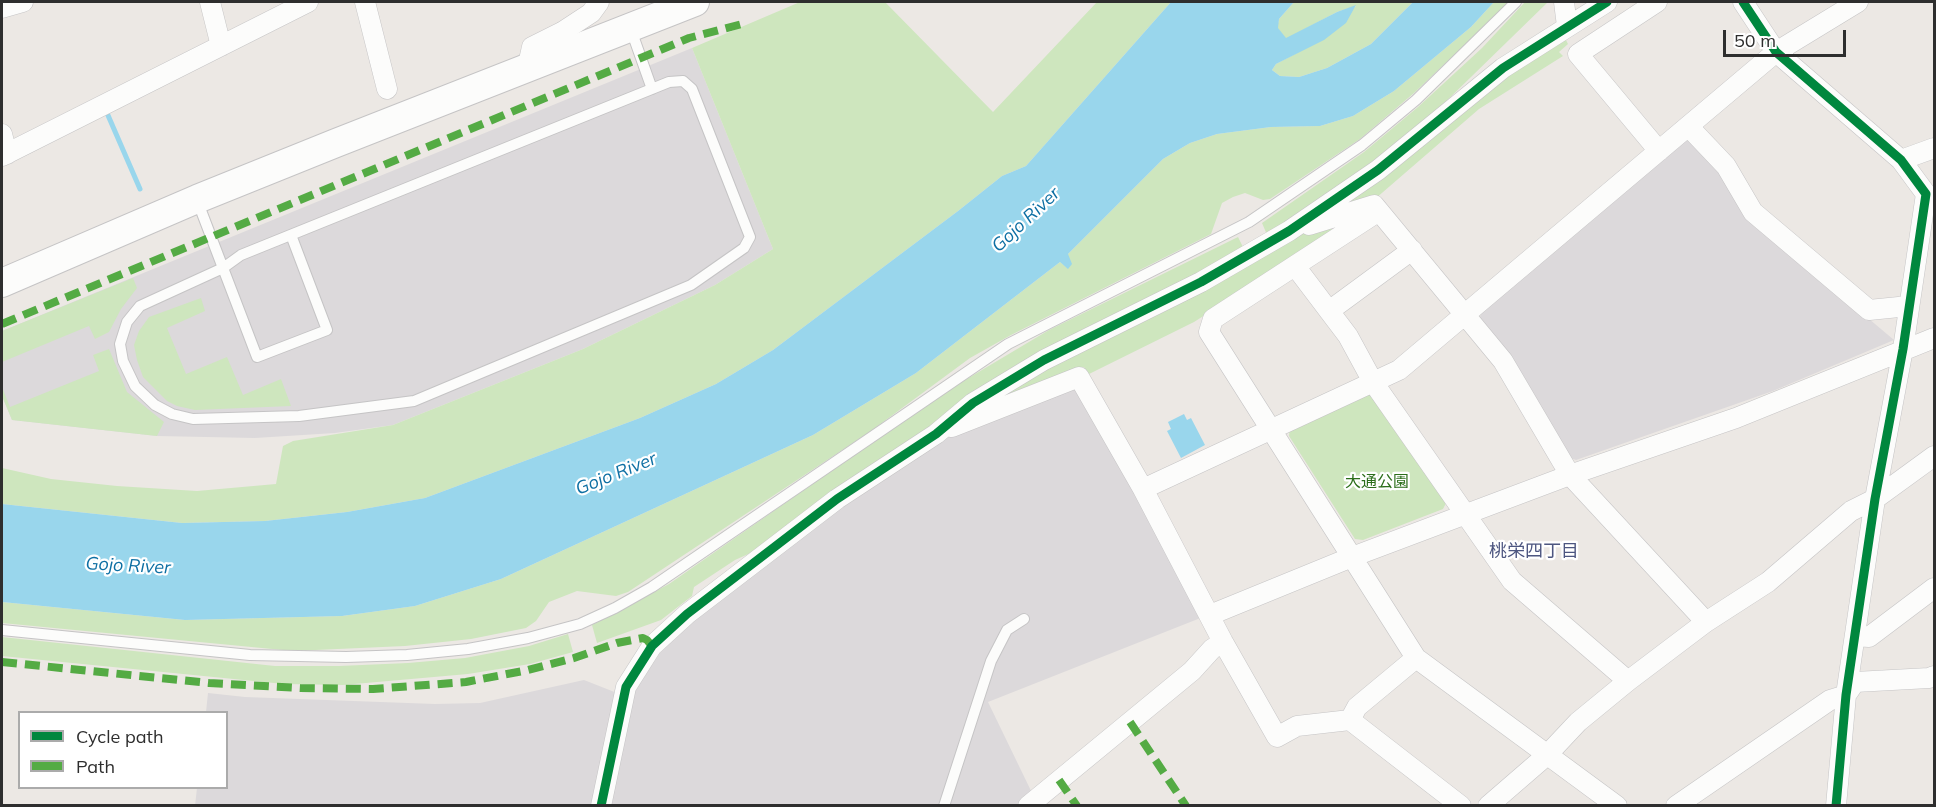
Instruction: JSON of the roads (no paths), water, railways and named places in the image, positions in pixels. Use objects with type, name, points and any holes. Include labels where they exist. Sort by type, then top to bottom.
[{"type":"street","points":[[2,8],[23,2]]},
{"type":"street","points":[[210,2],[221,46]]},
{"type":"street","points":[[2,134],[4,155],[308,2]]},
{"type":"street","points":[[365,2],[387,89]]},
{"type":"street","points":[[528,65],[532,47],[562,32],[591,13],[599,2]]},
{"type":"street","points":[[2,283],[199,204],[528,65],[632,33],[695,2]]},
{"type":"street","points":[[1564,2],[1567,26]]},
{"type":"street","points":[[601,806],[626,687],[652,646],[737,575],[837,499],[936,434],[973,403],[1044,360],[1202,282],[1289,231],[1378,170],[1503,68],[1607,2]]},
{"type":"street","points":[[1657,2],[1578,54],[1659,151]]},
{"type":"street","points":[[1743,2],[1776,52],[1901,160],[1926,194],[1903,349],[1875,499],[1846,695],[1836,806]]},
{"type":"street","points":[[1143,489],[1400,370],[1776,52],[1858,2]]},
{"type":"street","points":[[1688,126],[1726,166],[1753,212],[1860,302],[1869,309],[1909,306]]},
{"type":"street","points":[[1901,160],[1935,147]]},
{"type":"street","points":[[1289,231],[1374,205],[1503,361],[1569,475],[1706,622]]},
{"type":"street","points":[[1379,211],[1213,319],[1209,332],[1416,658],[1617,806]]},
{"type":"street","points":[[1329,311],[1412,250]]},
{"type":"street","points":[[1294,266],[1348,336],[1373,382],[1512,581],[1628,681]]},
{"type":"street","points":[[1210,615],[1352,557],[1569,475],[1736,418],[1935,338]]},
{"type":"street","points":[[936,434],[1079,376],[1277,737],[1297,726],[1350,720],[1461,806]]},
{"type":"street","points":[[1488,806],[1547,755],[1578,723],[1628,681],[1706,622],[1768,582],[1851,511],[1875,499],[1935,456]]},
{"type":"street","points":[[1855,636],[1869,637],[1935,588]]},
{"type":"street","points":[[1028,806],[1192,671],[1212,649],[1223,642]]},
{"type":"street","points":[[1350,720],[1357,707],[1416,658]]},
{"type":"street","points":[[1676,806],[1830,700],[1846,695],[1855,682],[1935,676]]},
{"type":"lane","points":[[2,630],[250,656],[346,657],[407,655],[468,648],[528,638],[580,624],[652,587],[1008,344],[1249,222],[1362,145],[1416,100],[1516,2]]},
{"type":"lane","points":[[632,33],[652,89]]},
{"type":"lane","points":[[683,81],[692,89],[750,237],[744,249],[691,285],[414,401],[299,416],[193,419],[172,414],[155,405],[135,386],[123,361],[120,344],[128,322],[140,306],[223,268],[241,255],[652,89],[669,82],[683,81]]},
{"type":"lane","points":[[199,204],[257,357],[327,330],[291,235]]},
{"type":"lane","points":[[944,806],[991,661],[1007,630],[1024,619]]},
{"type":"water","name":"Gojo River","points":[[1171,2],[1294,2],[1279,19],[1278,28],[1286,38],[1356,5],[1346,23],[1324,40],[1276,64],[1272,70],[1280,76],[1299,77],[1327,68],[1371,44],[1413,2],[1494,2],[1471,27],[1394,91],[1353,116],[1320,126],[1271,127],[1217,134],[1190,143],[1163,159],[1068,254],[1072,264],[1068,269],[1060,262],[916,373],[813,435],[501,579],[415,606],[342,616],[185,620],[2,602],[2,504],[182,523],[265,521],[347,512],[425,498],[640,418],[716,384],[773,350],[1002,176],[1026,166]]},
{"type":"water","points":[[1184,414],[1187,420],[1191,418],[1205,445],[1181,458],[1167,431],[1171,429],[1168,422]]},
{"type":"waterway","points":[[107,113],[140,189]]},
{"type":"district","name":"桃栄四丁目","points":[[1534,552]]},
{"type":"park label","name":"大通公園","points":[[1377,482]]}]
